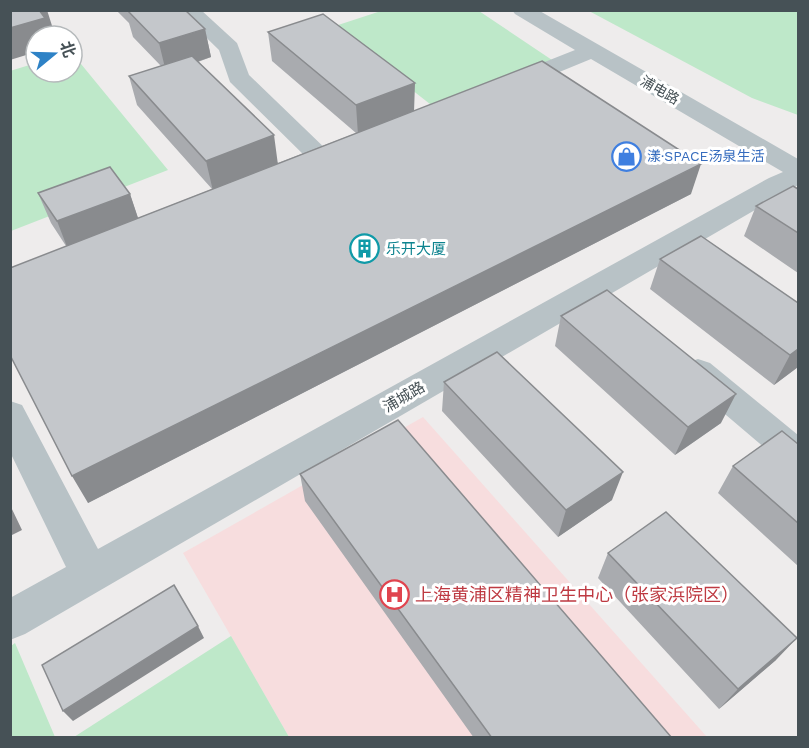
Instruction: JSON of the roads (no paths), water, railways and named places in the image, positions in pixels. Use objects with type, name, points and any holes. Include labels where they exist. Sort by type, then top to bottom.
[{"type":"street","points":[[188,10],[229,48],[238,77],[322,160]]},
{"type":"street","name":"浦电路","points":[[522,10],[798,170]]},
{"type":"street","points":[[483,95],[592,51]]},
{"type":"street","name":"浦城路","points":[[10,620],[778,184],[798,176]]},
{"type":"street","points":[[673,352],[798,455]]},
{"type":"street","points":[[10,415],[90,575]]},
{"type":"place","name":"漾·SPACE汤泉生活","points":[[626,156]]},
{"type":"place","name":"乐开大厦","points":[[365,249]]},
{"type":"place","name":"上海黄浦区精神卫生中心（张家浜院区）","points":[[394,594]]}]
